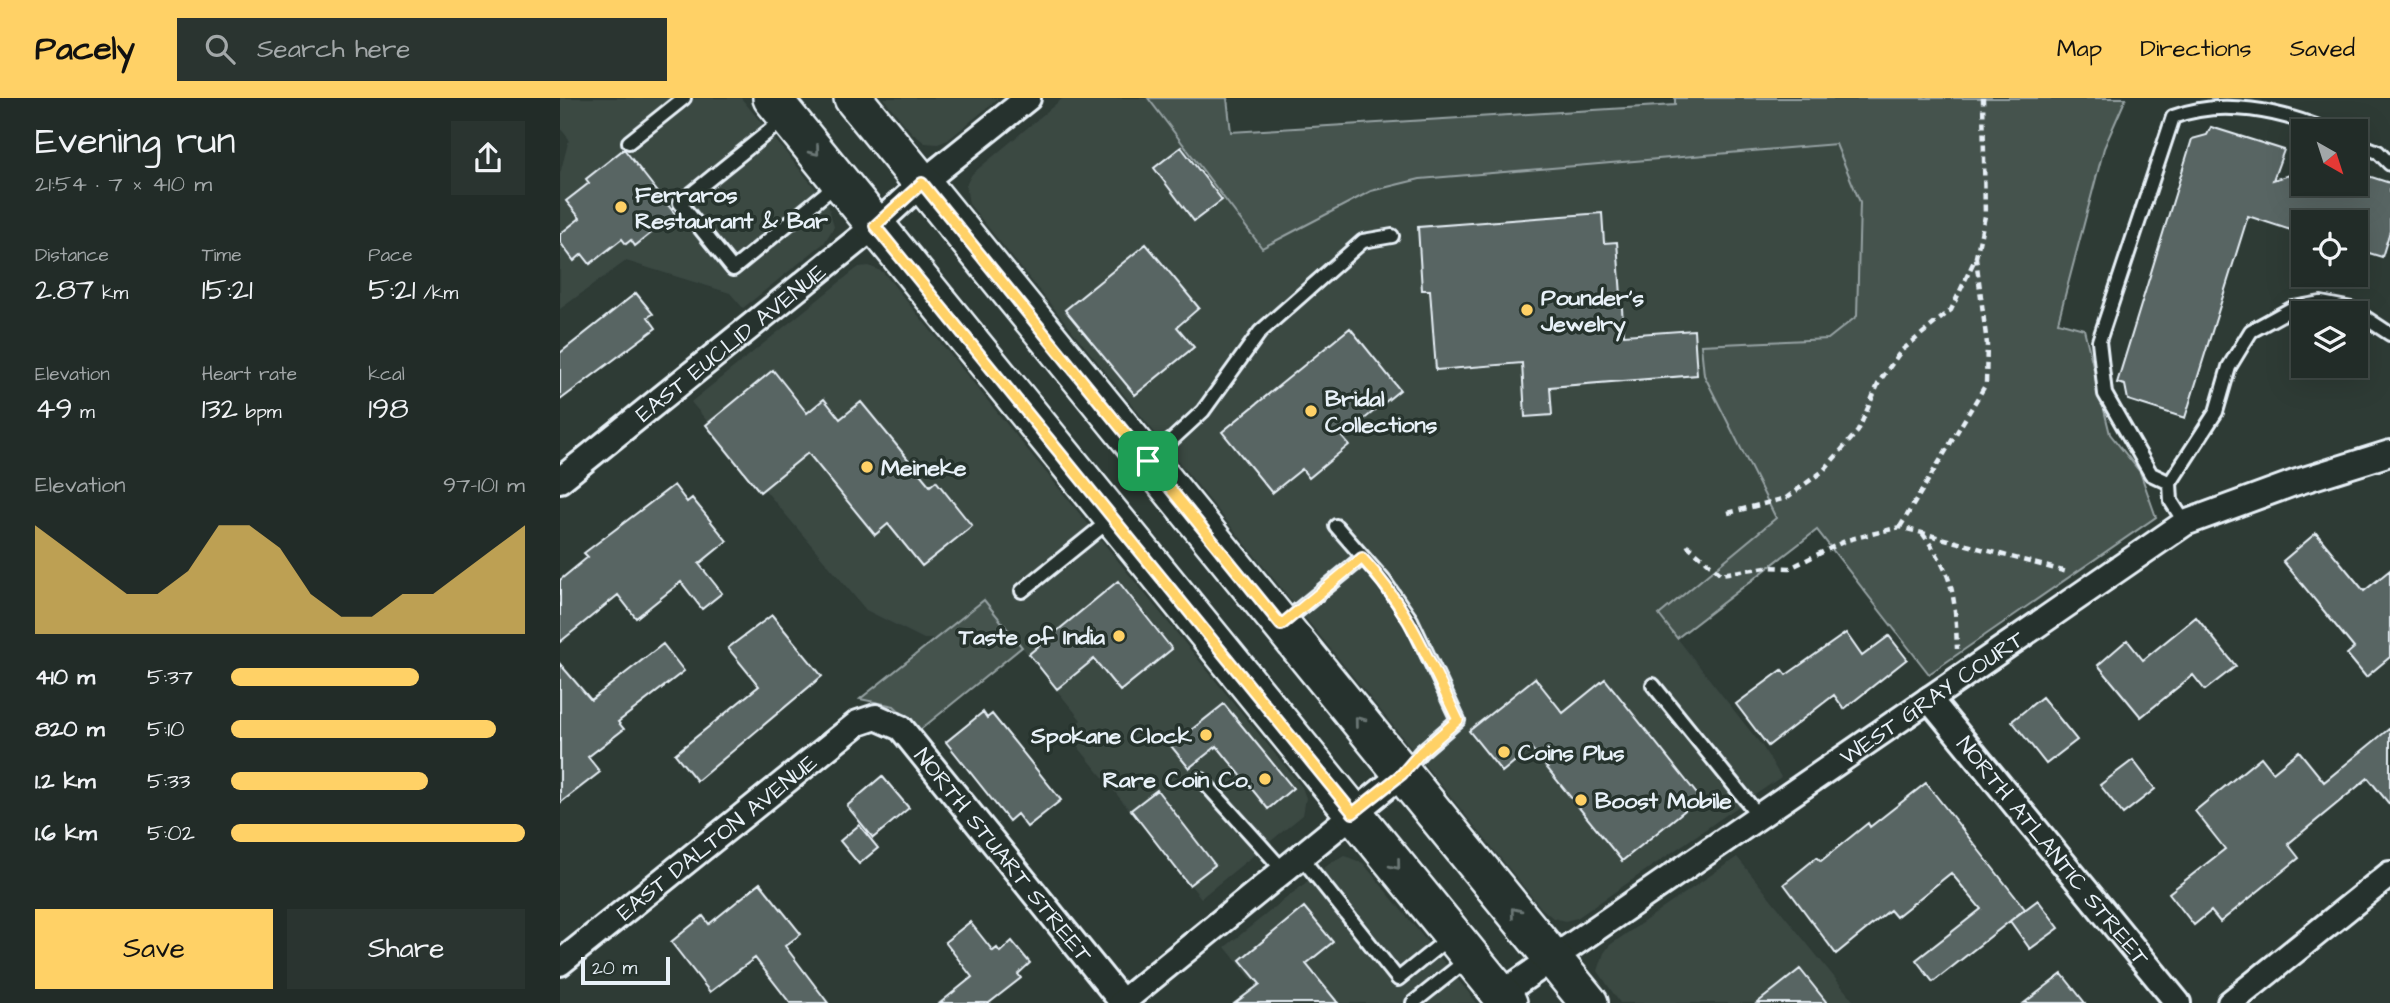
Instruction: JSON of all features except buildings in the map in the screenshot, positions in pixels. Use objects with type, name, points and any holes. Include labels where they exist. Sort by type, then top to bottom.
[{"type":"main road","points":[[853,98],[898,205],[1113,518],[1462,946],[1500,1000]]},
{"type":"main road","points":[[780,107],[840,182],[898,205],[1148,461],[1589,1003]]},
{"type":"street","name":"EAST EUCLID AVENUE","points":[[560,480],[1028,98]]},
{"type":"street","name":"WEST GRAY COURT","points":[[1500,1000],[1552,958],[2185,523],[2294,483],[2390,453]]},
{"type":"street","name":"NORTH ATLANTIC STREET","points":[[1929,699],[2178,1003]]},
{"type":"street","name":"EAST DALTON AVENUE","points":[[560,963],[858,723],[876,717]]},
{"type":"street","name":"NORTH STUART STREET","points":[[876,717],[901,728],[1122,1003]]},
{"type":"street","points":[[1122,1003],[1402,774]]},
{"type":"street","points":[[2230,1003],[2390,874]]},
{"type":"lane","points":[[629,142],[684,98]]},
{"type":"lane","points":[[2170,483],[2151,474],[2105,394],[2099,341],[2173,117],[2194,109],[2228,106],[2293,119]]},
{"type":"lane","points":[[780,107],[680,203],[733,269],[840,182]]},
{"type":"lane","points":[[2368,148],[2378,152],[2390,164]]},
{"type":"lane","points":[[1148,461],[1203,411],[1260,332],[1299,296],[1363,241],[1392,236]]},
{"type":"lane","points":[[2185,523],[2171,501],[2170,483],[2216,412],[2229,367],[2251,331],[2293,308],[2321,303],[2352,309],[2390,334]]},
{"type":"lane","points":[[1022,591],[1113,518]]},
{"type":"lane","points":[[1336,526],[1384,581],[1411,620],[1458,720],[1421,752],[1402,774]]},
{"type":"lane","points":[[1281,625],[1362,558]]},
{"type":"lane","points":[[1653,685],[1759,816]]},
{"type":"lane","points":[[1202,780],[1292,864],[1398,979],[1462,946]]},
{"type":"lane","points":[[1413,1003],[1462,946]]},
{"type":"path","points":[[1728,513],[1786,498],[1823,471],[1858,431],[1879,382],[1901,351],[1951,310],[1976,257],[1985,216],[1983,98]]},
{"type":"path","points":[[1900,527],[1986,384],[1987,344],[1976,257]]},
{"type":"path","points":[[1687,545],[1721,574],[1767,567],[1790,568],[1847,540],[1900,527],[2101,581]]},
{"type":"path","points":[[1922,533],[1944,561],[1955,603],[1958,678]]},
{"type":"shaded area","points":[[560,98],[741,98],[828,204],[834,227],[824,243],[743,308],[730,293],[626,261],[560,309],[560,174],[569,139],[560,128]]},
{"type":"shaded area","points":[[883,98],[999,98],[948,140],[938,144],[925,143],[912,133]]},
{"type":"shaded area","points":[[1063,98],[1148,98],[1262,247],[1371,191],[1420,179],[1836,144],[1860,202],[1857,316],[1829,339],[1702,345],[1704,375],[1776,518],[1659,615],[1762,746],[1781,777],[1577,918],[1565,921],[1553,918],[1541,908],[969,204],[966,185],[972,174]]},
{"type":"shaded area","points":[[1148,98],[1227,98],[1231,132],[1675,105],[1675,98],[2126,98],[2104,148],[2058,322],[2084,329],[2110,434],[2140,472],[2156,517],[1929,674],[1817,530],[1677,638],[1659,615],[1776,518],[1704,375],[1701,345],[1828,339],[1857,316],[1860,202],[1836,144],[1420,179],[1371,191],[1262,248]]},
{"type":"shaded area","points":[[869,266],[883,272],[1302,787],[1306,798],[1303,815],[1201,898],[1066,732],[1081,720],[984,600],[935,639],[924,639],[866,610],[691,402],[851,273],[859,267]]},
{"type":"shaded area","points":[[984,600],[1022,647],[920,730],[894,706],[860,699]]},
{"type":"shaded area","points":[[1345,856],[1363,863],[1477,1003],[1271,1003],[1225,947],[1333,861]]},
{"type":"shaded area","points":[[1737,857],[1855,1003],[1620,1003],[1598,971],[1610,945]]},
{"type":"place","name":"Ferraros Restaurant & Bar","points":[[621,207]]},
{"type":"place","name":"Pounder's Jewelry","points":[[1527,310]]},
{"type":"place","name":"Bridal Collections","points":[[1311,411]]},
{"type":"place","name":"Meineke","points":[[867,467]]},
{"type":"place","name":"Taste of India","points":[[1119,636]]},
{"type":"place","name":"Spokane Clock","points":[[1206,735]]},
{"type":"place","name":"Coins Plus","points":[[1504,752]]},
{"type":"place","name":"Rare Coin Co.","points":[[1265,779]]},
{"type":"place","name":"Boost Mobile","points":[[1581,800]]},
{"type":"route","points":[[922,183],[1148,461],[1281,625],[1362,558],[1384,581],[1411,620],[1458,720],[1421,752],[1402,774],[1353,813],[875,226],[922,183]]}]
